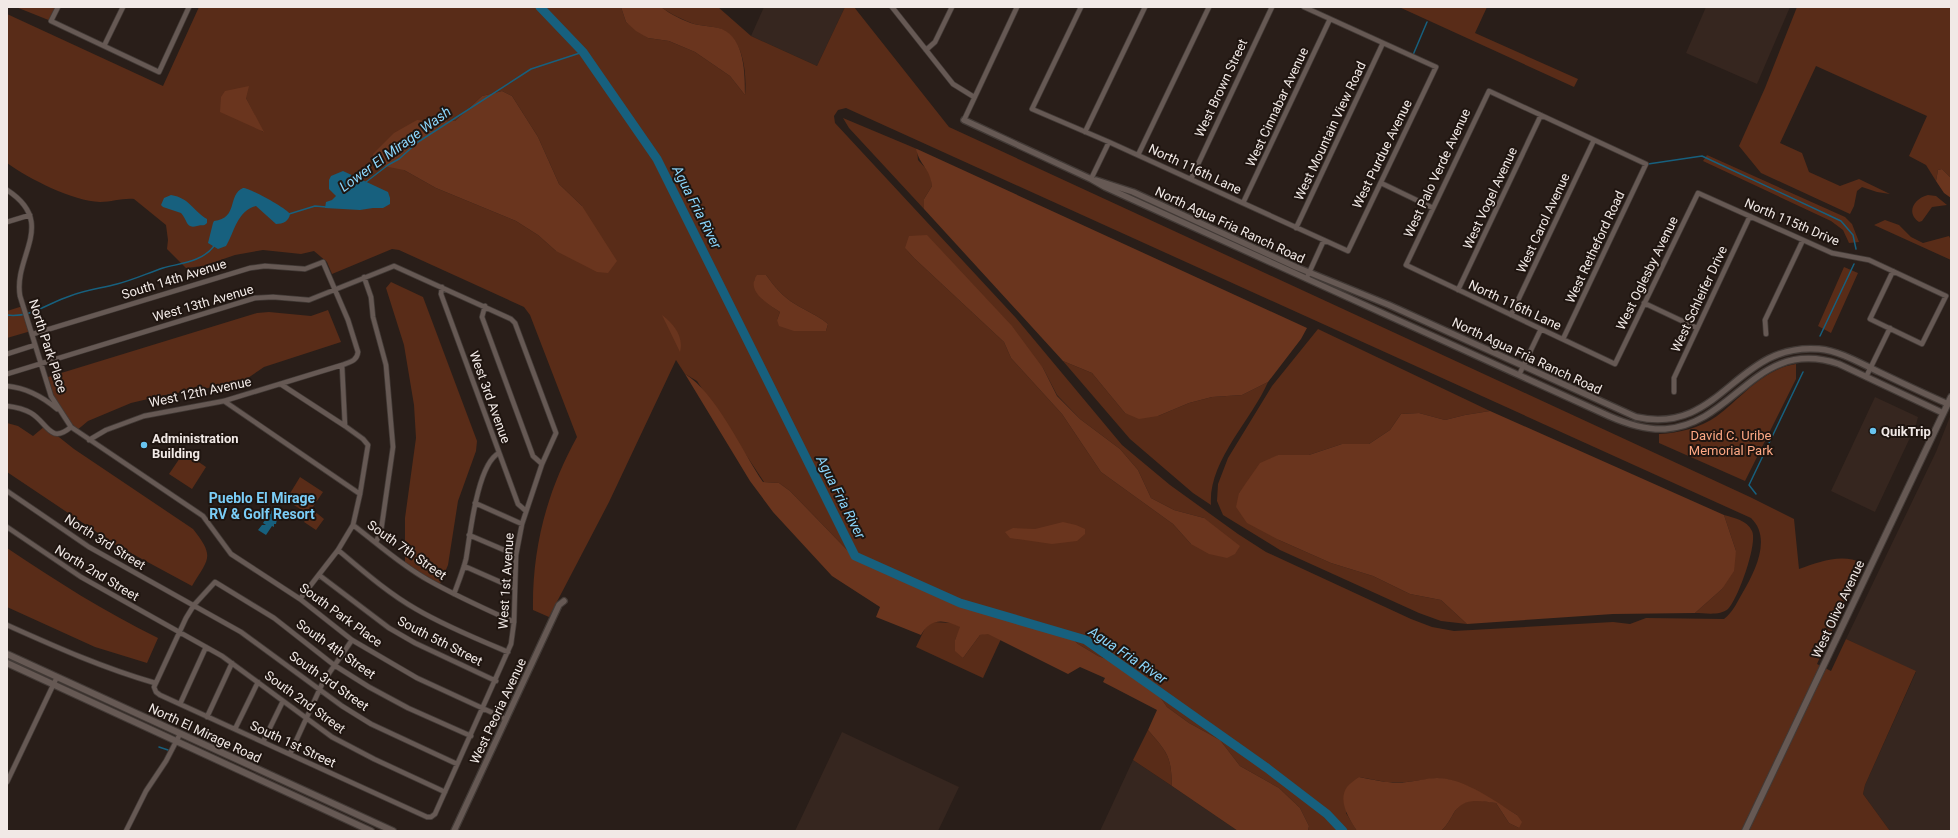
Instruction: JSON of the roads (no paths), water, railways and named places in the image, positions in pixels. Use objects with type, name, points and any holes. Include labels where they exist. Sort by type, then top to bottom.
[{"type":"main road","name":"West Olive Avenue","points":[[1746,831],[1951,397]]},
{"type":"main road","name":"North El Mirage Road","points":[[7,654],[393,831]]},
{"type":"main road","name":"North El Mirage Road","points":[[7,663],[371,831]]},
{"type":"street","points":[[58,7],[51,21],[159,72],[189,7]]},
{"type":"street","points":[[104,46],[123,7]]},
{"type":"street","points":[[892,7],[953,84],[974,98]]},
{"type":"street","points":[[926,50],[935,42],[952,7]]},
{"type":"street","points":[[964,120],[1017,7]]},
{"type":"street","name":"North 116th Lane","points":[[1080,7],[1032,110],[1109,142],[1348,251]]},
{"type":"street","points":[[1086,132],[1145,7]]},
{"type":"street","points":[[1138,155],[1209,7]]},
{"type":"street","name":"West Brown Street","points":[[1191,179],[1272,7]]},
{"type":"street","points":[[1304,7],[1383,43]]},
{"type":"street","name":"West Cinnabar Avenue","points":[[1243,203],[1330,19]]},
{"type":"street","name":"West Purdue Avenue","points":[[1348,251],[1436,68],[1383,43]]},
{"type":"street","name":"West Mountain View Road","points":[[1296,228],[1383,43]]},
{"type":"street","name":"West Palo Verde Avenue","points":[[1406,265],[1489,91],[1541,115]]},
{"type":"street","points":[[1541,115],[1594,140]]},
{"type":"street","name":"West Vogel Avenue","points":[[1458,290],[1541,115]]},
{"type":"street","name":"North Agua Fria Ranch Road","points":[[964,120],[1092,179],[1105,187],[1628,424],[1646,428],[1665,429],[1687,424],[1707,416],[1763,371],[1788,361],[1804,359],[1824,360],[1839,364],[1943,413]]},
{"type":"street","name":"West Retheford Road","points":[[1563,339],[1646,164],[1594,140]]},
{"type":"street","name":"West Carol Avenue","points":[[1511,315],[1594,140]]},
{"type":"street","points":[[1092,179],[1109,142]]},
{"type":"street","name":"North Agua Fria Ranch Road","points":[[1092,179],[1106,182],[1132,192],[1309,273],[1390,305],[1628,414],[1643,419],[1662,420],[1679,418],[1696,412],[1710,403],[1758,363],[1786,352],[1805,349],[1827,350],[1871,368],[1948,404]]},
{"type":"street","points":[[1381,183],[1433,208]]},
{"type":"street","points":[[7,190],[20,202],[30,215],[7,222]]},
{"type":"street","name":"North 115th Drive","points":[[1698,192],[1832,253],[1869,260],[1946,296],[1922,344],[1890,328]]},
{"type":"street","name":"West Oglesby Avenue","points":[[1616,364],[1698,192]]},
{"type":"street","name":"North Park Place","points":[[30,215],[32,234],[19,288],[23,307],[33,334],[51,396],[59,411],[71,427],[203,516],[231,554]]},
{"type":"street","name":"West Schleifer Drive","points":[[1674,392],[1674,378],[1750,216]]},
{"type":"street","points":[[1306,278],[1324,240]]},
{"type":"street","points":[[1766,334],[1765,320],[1803,240]]},
{"type":"street","name":"West 12th Avenue","points":[[89,440],[106,430],[144,416],[224,401],[282,385],[354,360],[357,357],[358,352],[336,290],[323,262]]},
{"type":"street","name":"South 14th Avenue","points":[[33,334],[250,268],[265,266],[305,269],[323,262]]},
{"type":"street","name":"North 116th Lane","points":[[1406,265],[1616,364]]},
{"type":"street","name":"West 13th Avenue","points":[[7,374],[255,298],[273,297],[309,300],[394,266],[442,287]]},
{"type":"street","points":[[1866,377],[1890,328],[1870,319],[1893,271]]},
{"type":"street","points":[[364,277],[371,297],[373,317],[386,365],[393,447],[381,531],[376,542]]},
{"type":"street","points":[[442,287],[485,306],[482,317],[533,456],[542,464]]},
{"type":"street","name":"West 3rd Avenue","points":[[442,287],[441,294],[518,504],[526,512]]},
{"type":"street","points":[[1644,303],[1697,328]]},
{"type":"street","name":"West 1st Avenue","points":[[431,817],[435,814],[512,644],[516,555],[522,524],[542,464],[556,433],[516,322],[485,306]]},
{"type":"street","points":[[1519,375],[1541,329]]},
{"type":"street","points":[[7,354],[35,345]]},
{"type":"street","points":[[1786,352],[1788,361]]},
{"type":"street","points":[[342,365],[345,426]]},
{"type":"street","points":[[282,385],[345,426],[363,439],[368,445],[353,525],[338,550],[300,599]]},
{"type":"street","points":[[7,386],[20,388],[36,394],[59,411]]},
{"type":"street","points":[[224,401],[360,494]]},
{"type":"street","points":[[7,406],[31,413],[54,434],[60,434],[71,427]]},
{"type":"street","points":[[454,594],[464,566],[475,503],[489,463],[494,456],[499,453]]},
{"type":"street","name":"North 3rd Street","points":[[7,491],[89,547],[194,605]]},
{"type":"street","points":[[475,503],[522,524]]},
{"type":"street","name":"South 7th Street","points":[[353,525],[416,572],[454,594],[514,622]]},
{"type":"street","name":"North 2nd Street","points":[[7,527],[81,578],[179,632]]},
{"type":"street","points":[[469,535],[516,555]]},
{"type":"street","points":[[338,550],[387,590],[416,609],[508,652]]},
{"type":"street","name":"South Park Place","points":[[231,554],[300,599],[352,640],[417,678],[506,719]]},
{"type":"street","points":[[464,566],[514,588]]},
{"type":"street","name":"South 5th Street","points":[[319,575],[389,628],[414,643],[496,681]]},
{"type":"street","name":"South 4th Street","points":[[194,605],[215,582],[274,618],[334,665],[369,687],[408,708],[471,736]]},
{"type":"street","name":"West Peoria Avenue","points":[[454,831],[559,605],[564,601]]},
{"type":"street","points":[[7,625],[99,666],[155,683],[179,632],[194,605]]},
{"type":"street","name":"South 3rd Street","points":[[194,605],[241,632],[319,691],[371,724],[458,764]]},
{"type":"street","name":"South 2nd Street","points":[[179,632],[232,663],[306,720],[332,737],[374,759],[445,792]]},
{"type":"street","points":[[290,754],[319,691],[334,665],[352,640]]},
{"type":"street","points":[[180,704],[206,647]]},
{"type":"street","points":[[207,717],[232,663]]},
{"type":"street","points":[[7,782],[57,677]]},
{"type":"street","points":[[235,729],[258,682]]},
{"type":"street","name":"South 1st Street","points":[[155,683],[154,687],[156,692],[180,704],[427,817],[431,817]]},
{"type":"street","points":[[263,742],[283,701]]},
{"type":"street","points":[[126,831],[146,790],[166,761],[180,734]]},
{"type":"water","points":[[343,171],[388,192],[390,204],[383,208],[360,210],[325,208],[326,202],[332,200],[336,196],[329,189],[329,180],[331,176]]},
{"type":"water","points":[[243,188],[253,191],[287,211],[290,214],[288,219],[285,222],[276,224],[256,206],[245,212],[237,222],[226,246],[218,249],[208,243],[213,223],[214,221],[227,216],[235,196],[238,191]]},
{"type":"water","points":[[171,195],[187,202],[207,219],[207,223],[193,227],[188,224],[181,213],[163,207],[161,205],[164,198]]},
{"type":"water","points":[[272,510],[280,516],[279,519],[277,519],[276,524],[274,524],[274,527],[272,526],[266,535],[258,530],[262,525],[266,525],[263,523]]},
{"type":"waterway","name":"Agua Fria River","points":[[540,7],[583,52],[657,159],[855,556],[960,603],[1086,640],[1267,768],[1327,814],[1343,831]]},
{"type":"waterway","points":[[1413,55],[1427,22]]},
{"type":"waterway","name":"Lower El Mirage Wash","points":[[366,182],[388,165],[399,159],[418,142],[531,69],[583,52]]},
{"type":"waterway","points":[[1648,164],[1702,156],[1841,221],[1853,235],[1856,249]]},
{"type":"waterway","name":"Lower El Mirage Wash","points":[[289,214],[315,206],[326,207]]},
{"type":"waterway","name":"Lower El Mirage Wash","points":[[7,315],[32,312],[76,294],[123,282],[163,268],[191,261],[204,255],[214,246]]},
{"type":"waterway","points":[[1820,336],[1854,264]]},
{"type":"waterway","points":[[1756,494],[1749,485],[1803,372]]},
{"type":"waterway","points":[[159,747],[168,750]]},
{"type":"place","name":"QuikTrip","points":[[1873,431]]},
{"type":"place","name":"Administration Building","points":[[144,445]]},
{"type":"district","name":"Pueblo El Mirage RV & Golf Resort","points":[[262,506]]},
{"type":"park label","name":"David C. Uribe Memorial Park","points":[[1731,442]]}]
